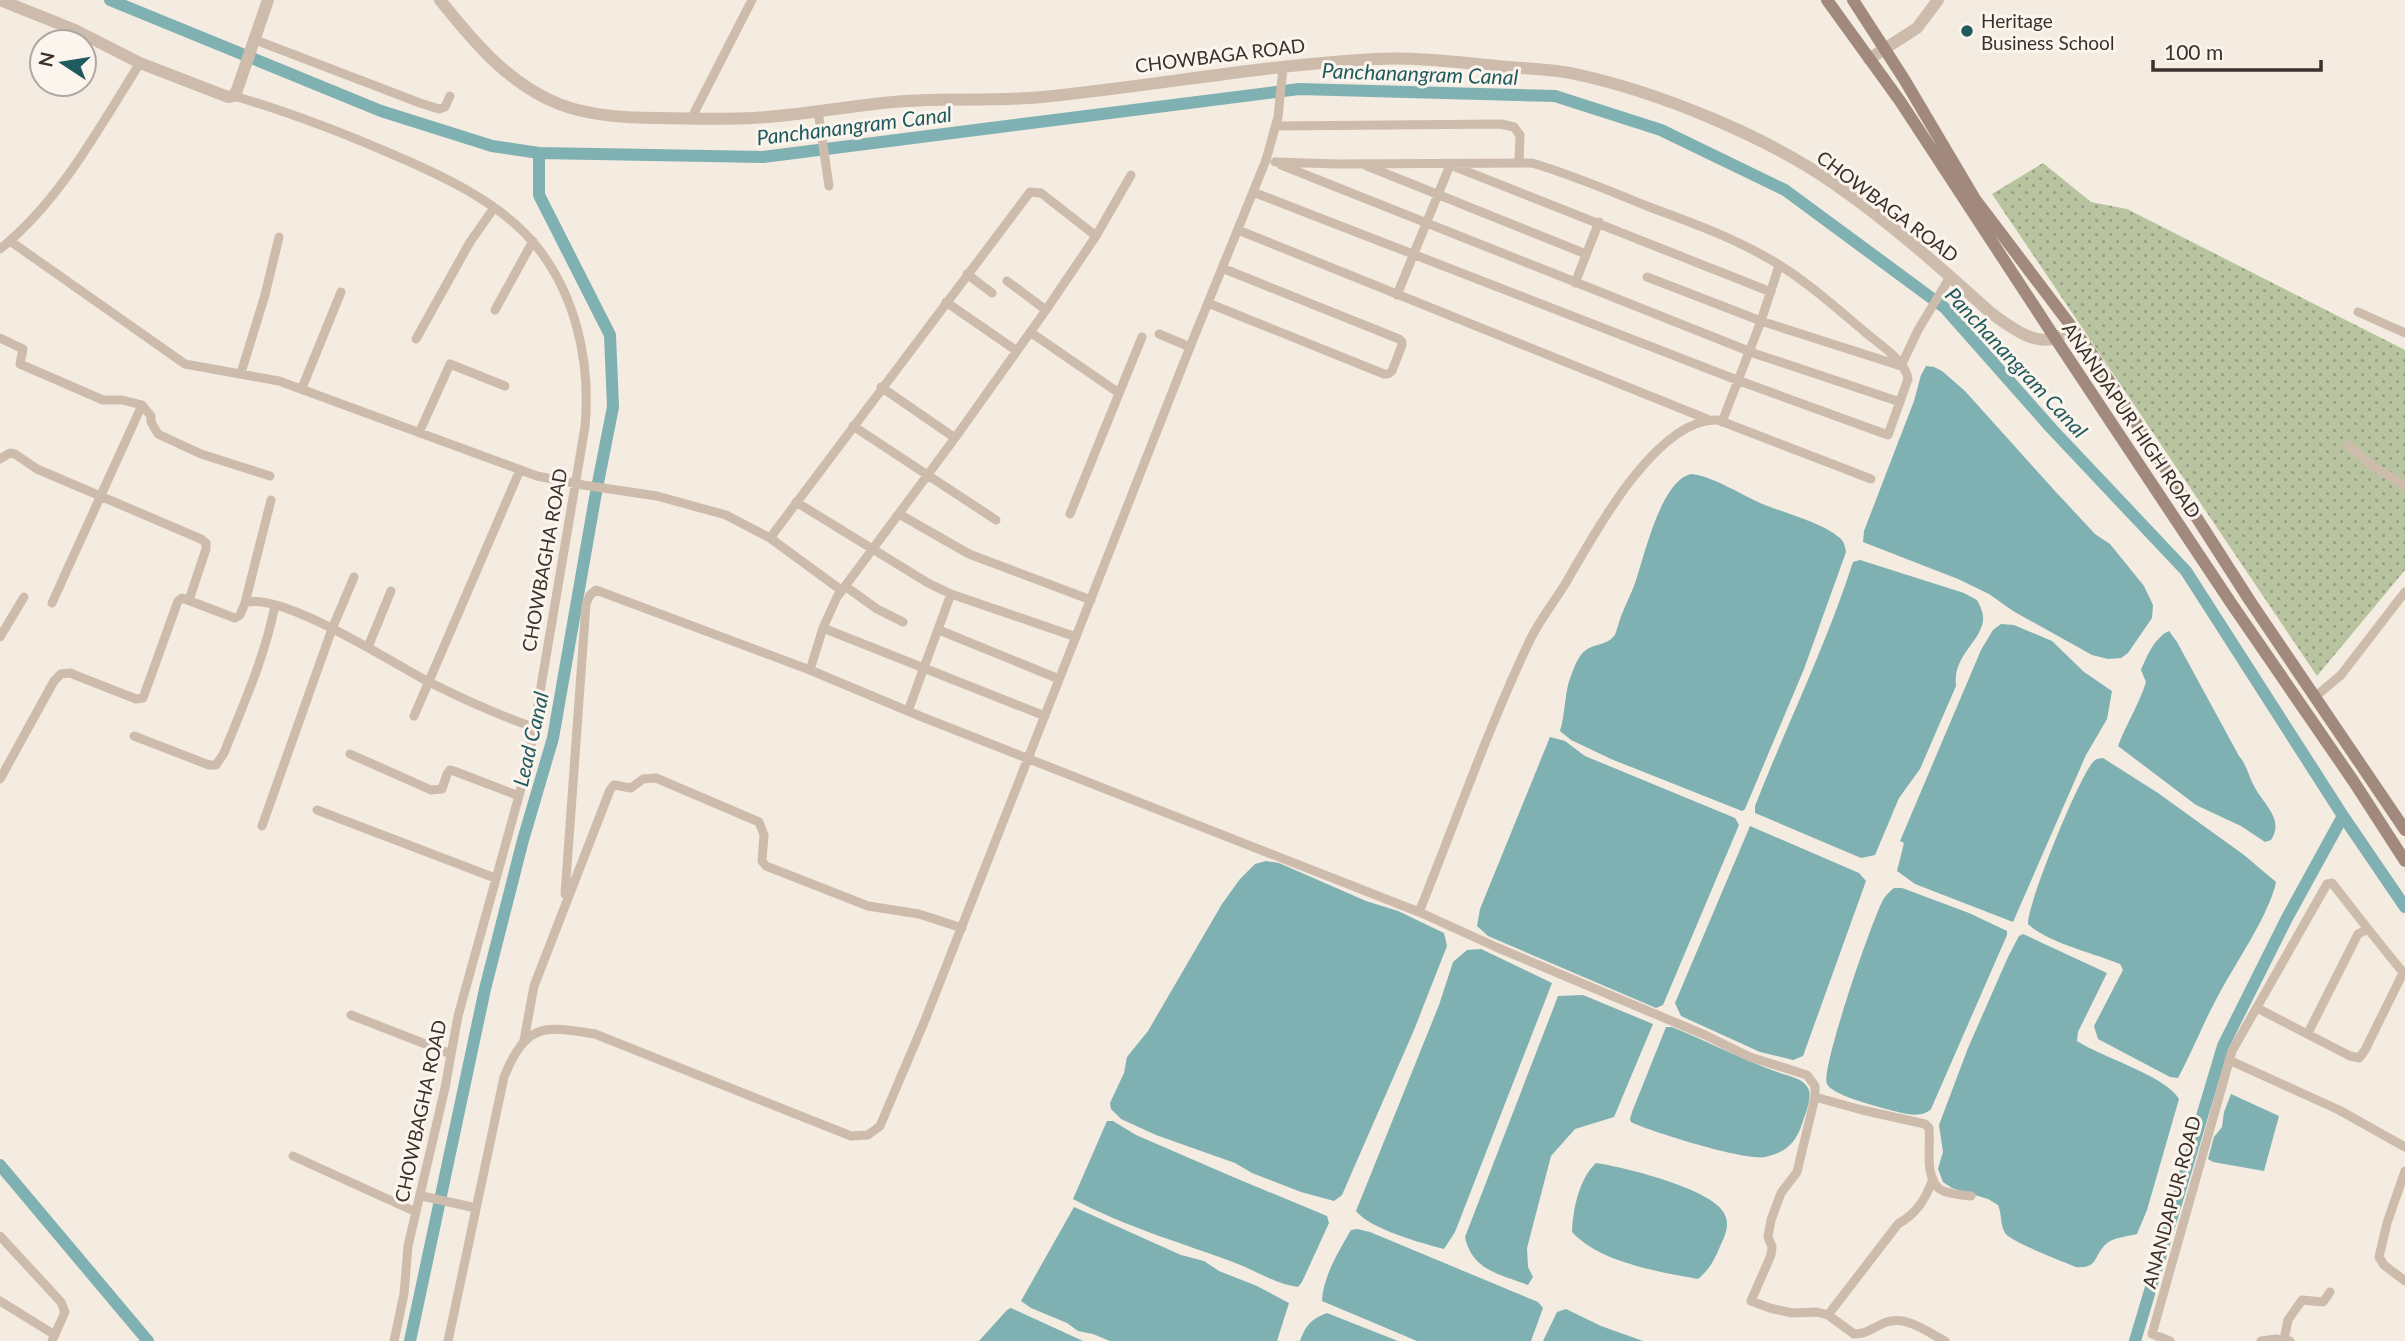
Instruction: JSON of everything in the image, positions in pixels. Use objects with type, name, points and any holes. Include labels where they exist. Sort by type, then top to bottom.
[{"type":"main road","name":"ANANDAPUR HIGH ROAD","points":[[1827,0],[1900,101],[2231,603],[2405,861]]},
{"type":"main road","name":"ANANDAPUR HIGH ROAD","points":[[1853,0],[1886,49],[1975,199],[2090,351],[2250,601],[2405,830]]},
{"type":"street","points":[[1,0],[75,30],[140,63],[222,95],[234,96],[268,0]]},
{"type":"street","name":"CHOWBAGA ROAD","points":[[440,0],[465,32],[498,66],[532,90],[556,103],[609,115],[691,119],[758,118],[909,101],[1040,97],[1313,63],[1379,59],[1467,62],[1572,73],[1643,92],[1687,108],[1799,162],[1835,184],[2011,327],[2030,337],[2043,340],[2055,338]]},
{"type":"street","points":[[691,119],[751,0]]},
{"type":"street","points":[[1869,59],[1917,28],[1938,0]]},
{"type":"street","points":[[252,42],[439,109],[445,107],[450,96]]},
{"type":"street","points":[[0,249],[38,214],[56,191],[140,63]]},
{"type":"street","points":[[448,1341],[504,1077],[513,1055],[524,1040],[536,1032],[547,1029],[595,1034],[851,1136],[868,1135],[880,1126],[962,928],[1190,347],[1253,192],[1270,161],[1283,68]]},
{"type":"street","name":"CHOWBAGHA ROAD","points":[[234,96],[290,113],[381,149],[452,182],[494,208],[533,241],[556,275],[569,302],[586,363],[588,396],[579,485],[528,763],[458,1016],[422,1196],[416,1212],[394,1341]]},
{"type":"street","points":[[818,111],[829,186]]},
{"type":"street","points":[[1277,122],[1500,124],[1514,127],[1520,135],[1519,162]]},
{"type":"street","points":[[1253,192],[1737,380],[1888,435],[1908,379],[1908,374],[1891,354],[1838,309],[1779,265],[1695,224],[1532,163],[1362,164],[1270,161]]},
{"type":"street","points":[[1270,161],[1749,351],[1900,402]]},
{"type":"street","points":[[1362,164],[1586,254]]},
{"type":"street","points":[[1397,295],[1438,194],[1447,164]]},
{"type":"street","points":[[1447,164],[1771,292]]},
{"type":"street","points":[[810,670],[823,628],[843,588],[1046,310],[1096,236],[1132,175]]},
{"type":"street","points":[[769,538],[1030,192],[1041,193],[1096,236]]},
{"type":"street","points":[[416,339],[470,242],[494,208]]},
{"type":"street","points":[[1574,283],[1599,222]]},
{"type":"street","points":[[1238,230],[1707,419],[1722,422],[1871,480]]},
{"type":"street","points":[[241,373],[265,295],[279,237]]},
{"type":"street","points":[[10,241],[185,364],[279,380],[520,470],[579,485],[657,496],[726,515],[769,538],[843,588],[903,622]]},
{"type":"street","points":[[495,310],[533,241]]},
{"type":"street","points":[[1722,422],[1761,321],[1779,265]]},
{"type":"street","points":[[1208,303],[1384,374],[1392,371],[1402,345],[1399,339],[1222,268]]},
{"type":"street","points":[[967,274],[992,293]]},
{"type":"street","points":[[1647,277],[1761,321],[1901,366]]},
{"type":"street","points":[[1901,366],[1918,330],[1950,277]]},
{"type":"street","points":[[1007,281],[1046,310]]},
{"type":"street","points":[[302,388],[341,292]]},
{"type":"street","points":[[946,302],[1017,351]]},
{"type":"street","points":[[2358,312],[2405,333]]},
{"type":"street","points":[[2055,338],[2071,329]]},
{"type":"street","points":[[1030,332],[1119,393]]},
{"type":"street","points":[[1159,334],[1190,347]]},
{"type":"street","points":[[1070,514],[1142,337]]},
{"type":"street","points":[[0,338],[23,349],[20,364],[33,371],[103,400],[122,400],[142,405],[151,416],[150,422],[158,435],[201,454],[270,476]]},
{"type":"street","points":[[419,433],[450,364],[505,386]]},
{"type":"street","points":[[881,387],[955,438]]},
{"type":"street","points":[[52,603],[142,405]]},
{"type":"street","points":[[1419,912],[1532,636],[1589,540],[1619,496],[1652,457],[1681,430],[1707,419]]},
{"type":"street","points":[[853,426],[996,520]]},
{"type":"street","points":[[2348,445],[2371,465],[2405,486]]},
{"type":"street","points":[[0,459],[10,453],[15,454],[37,469],[206,543],[189,600]]},
{"type":"street","points":[[414,716],[520,470]]},
{"type":"street","points":[[0,779],[54,681],[61,674],[70,673],[136,699],[143,698],[178,601],[182,598],[236,618],[240,615],[271,500]]},
{"type":"street","points":[[796,502],[914,576],[951,594],[1076,637]]},
{"type":"street","points":[[899,514],[969,554],[1091,600]]},
{"type":"street","points":[[262,826],[332,629],[354,577]]},
{"type":"street","points":[[565,905],[576,722],[586,635],[586,604],[596,590],[810,670],[1419,912],[1750,1056],[1798,1070],[1812,1080],[1815,1097],[1797,1172],[1781,1193],[1771,1220],[1768,1237],[1772,1247],[1771,1255],[1751,1301],[1792,1313],[1817,1312],[1828,1315],[1854,1334],[1869,1332],[1886,1322],[1910,1322],[1945,1341]]},
{"type":"street","points":[[368,647],[391,591]]},
{"type":"street","points":[[2316,696],[2341,674],[2405,592]]},
{"type":"street","points":[[908,711],[951,594]]},
{"type":"street","points":[[0,637],[24,597]]},
{"type":"street","points":[[245,603],[253,600],[275,605],[332,629],[428,681],[533,727]]},
{"type":"street","points":[[134,736],[209,765],[216,765],[224,753],[261,656],[275,605]]},
{"type":"street","points":[[823,628],[1045,716]]},
{"type":"street","points":[[939,630],[1059,679]]},
{"type":"street","points":[[350,754],[431,790],[442,789],[450,770],[519,796]]},
{"type":"street","points":[[524,1040],[534,986],[614,785],[631,788],[649,777],[656,778],[759,822],[764,835],[761,861],[766,866],[861,903],[919,914],[962,928]]},
{"type":"street","points":[[317,810],[495,878]]},
{"type":"street","name":"ANANDAPUR ROAD","points":[[2170,1341],[2151,1338],[2229,1060],[2257,1008],[2327,884],[2332,884],[2404,974],[2359,1058],[2350,1056],[2257,1008]]},
{"type":"street","points":[[2308,1033],[2353,942],[2358,934],[2368,929]]},
{"type":"street","points":[[351,1015],[451,1054]]},
{"type":"street","points":[[2229,1060],[2339,1110],[2405,1147]]},
{"type":"street","points":[[1815,1097],[1862,1111],[1925,1124],[1929,1128],[1930,1166],[1937,1187],[1945,1192],[1971,1196]]},
{"type":"street","points":[[293,1156],[416,1212]]},
{"type":"street","points":[[2405,1171],[2387,1223],[2379,1257],[2384,1265],[2405,1281]]},
{"type":"street","points":[[1828,1315],[1898,1224],[1920,1207],[1933,1179]]},
{"type":"street","points":[[422,1196],[476,1208]]},
{"type":"street","points":[[0,1236],[61,1302],[65,1312],[53,1338],[0,1301]]},
{"type":"street","points":[[2261,1341],[2287,1340],[2288,1320],[2302,1300],[2323,1301],[2330,1292]]},
{"type":"green space","points":[[2043,163],[2091,202],[2127,209],[2405,350],[2405,570],[2317,676],[1992,194]]},
{"type":"water","points":[[1926,366],[1942,371],[1965,391],[2095,534],[2110,544],[2144,586],[2153,605],[2152,618],[2128,653],[2121,658],[2108,659],[2092,655],[2013,611],[1989,594],[1863,542],[1864,531]]},
{"type":"water","points":[[1691,474],[1709,478],[1765,505],[1823,527],[1840,538],[1846,552],[1804,669],[1742,811],[1611,759],[1571,740],[1560,731],[1569,680],[1578,660],[1586,650],[1608,641],[1615,635],[1663,504],[1680,479]]},
{"type":"water","points":[[1860,560],[1964,593],[1977,600],[1983,618],[1981,629],[1958,666],[1956,686],[1920,769],[1899,798],[1875,855],[1861,858],[1755,813],[1755,806],[1819,654],[1853,562]]},
{"type":"water","points":[[2001,624],[2014,625],[2052,641],[2084,672],[2112,691],[2107,719],[2086,755],[2013,922],[1915,884],[1897,871],[1904,843],[1900,841],[1981,650],[1993,630]]},
{"type":"water","points":[[2169,631],[2274,818],[2276,825],[2271,840],[2265,842],[2241,826],[2196,805],[2118,746],[2146,682],[2141,670],[2143,665],[2156,642]]},
{"type":"water","points":[[1550,737],[1565,741],[1585,756],[1735,818],[1739,825],[1663,1005],[1656,1008],[1488,936],[1477,926],[1480,909]]},
{"type":"water","points":[[2103,758],[2158,793],[2244,855],[2276,882],[2260,923],[2214,1004],[2178,1078],[2170,1077],[2098,1039],[2094,1026],[2123,970],[2120,964],[2059,942],[2028,924],[2044,868],[2066,815],[2086,772],[2093,762]]},
{"type":"water","points":[[1750,826],[1859,873],[1866,881],[1803,1056],[1793,1060],[1760,1052],[1681,1016],[1675,1003]]},
{"type":"water","points":[[1266,861],[1279,863],[1366,901],[1398,911],[1444,933],[1447,946],[1414,1030],[1342,1195],[1334,1201],[1301,1192],[1252,1173],[1235,1163],[1156,1135],[1121,1119],[1111,1109],[1110,1103],[1124,1073],[1127,1057],[1148,1031],[1222,904],[1255,864]]},
{"type":"water","points":[[1894,888],[1902,888],[1969,913],[2007,931],[1931,1109],[1915,1115],[1844,1096],[1827,1084],[1831,1052],[1859,963],[1883,900]]},
{"type":"water","points":[[2023,934],[2107,973],[2078,1032],[2077,1041],[2161,1082],[2179,1099],[2147,1210],[2137,1234],[2108,1242],[2092,1264],[2083,1267],[2076,1267],[2009,1237],[2003,1230],[1998,1205],[1988,1199],[1952,1188],[1943,1182],[1938,1169],[1943,1152],[1939,1125],[1968,1048],[2008,957],[2019,936]]},
{"type":"water","points":[[1481,949],[1552,983],[1455,1232],[1444,1249],[1372,1224],[1356,1211],[1439,1005],[1453,962],[1467,950]]},
{"type":"water","points":[[1583,995],[1653,1024],[1614,1117],[1575,1129],[1551,1156],[1527,1248],[1528,1267],[1533,1277],[1528,1285],[1497,1274],[1480,1264],[1465,1237],[1558,996]]},
{"type":"water","points":[[1666,1027],[1672,1027],[1803,1082],[1809,1092],[1809,1101],[1800,1131],[1793,1142],[1778,1153],[1755,1157],[1698,1145],[1631,1122],[1632,1112]]},
{"type":"water","points":[[2231,1094],[2279,1116],[2264,1171],[2208,1159],[2214,1137],[2222,1127]]},
{"type":"water","points":[[1107,1121],[1113,1121],[1136,1135],[1327,1216],[1329,1223],[1298,1287],[1275,1281],[1238,1264],[1134,1226],[1073,1199]]},
{"type":"water","points":[[1596,1163],[1666,1180],[1703,1196],[1724,1213],[1727,1229],[1714,1259],[1698,1279],[1613,1258],[1598,1251],[1572,1232],[1578,1195],[1585,1177]]},
{"type":"water","points":[[1074,1207],[1181,1255],[1204,1261],[1219,1271],[1257,1286],[1289,1303],[1277,1341],[1110,1341],[1078,1331],[1067,1323],[1031,1308],[1021,1301]]},
{"type":"water","points":[[1357,1229],[1538,1302],[1543,1308],[1531,1341],[1417,1341],[1322,1301],[1332,1264],[1351,1230]]},
{"type":"water","points":[[1011,1308],[1083,1341],[979,1341]]},
{"type":"water","points":[[1566,1309],[1601,1326],[1643,1341],[1543,1341],[1557,1312]]},
{"type":"water","points":[[1327,1313],[1398,1341],[1300,1341],[1310,1323]]},
{"type":"waterway","name":"Panchanangram Canal","points":[[110,0],[381,111],[492,146],[539,153],[763,157],[1299,89],[1555,96],[1661,130],[1785,190],[1945,308],[2051,428],[2186,571],[2343,816],[2405,907]]},
{"type":"waterway","name":"Lead Canal","points":[[410,1341],[485,989],[523,840],[553,738],[613,407],[610,335],[539,195],[539,153]]},
{"type":"waterway","points":[[2135,1341],[2223,1046],[2287,918],[2343,816]]},
{"type":"waterway","points":[[0,1165],[148,1341]]},
{"type":"place","name":"Heritage Business School","points":[[1967,31]]}]
